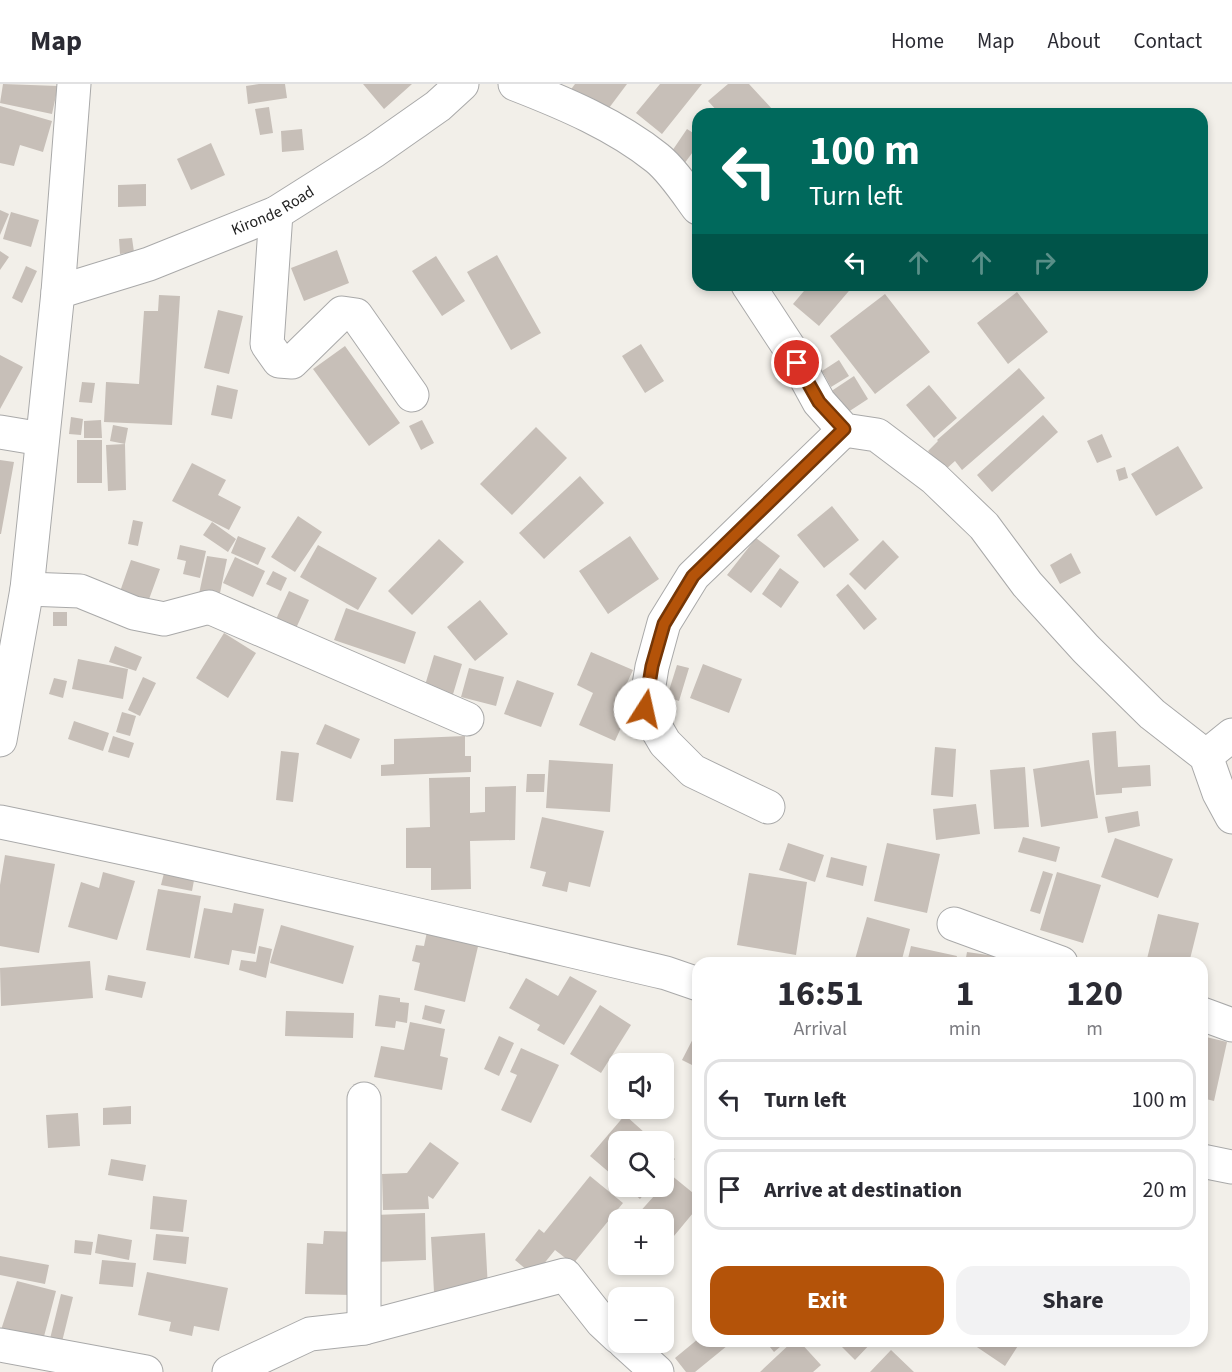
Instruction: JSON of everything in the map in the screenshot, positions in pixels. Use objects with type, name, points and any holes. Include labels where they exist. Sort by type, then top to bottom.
[{"type":"street","points":[[0,740],[17,602],[42,439],[58,292],[74,84]]},
{"type":"street","name":"Kironde Road","points":[[58,292],[149,264],[276,213],[392,138],[438,106],[462,84]]},
{"type":"street","points":[[515,84],[588,116],[643,148],[659,159],[692,200]]},
{"type":"street","points":[[276,213],[267,344],[279,361],[292,362],[342,313],[356,315],[412,395]]},
{"type":"street","points":[[752,291],[790,349],[819,402],[844,429],[877,435],[947,490],[984,526],[1027,584],[1086,649],[1152,714],[1206,756],[1219,794],[1232,817]]},
{"type":"street","points":[[768,807],[693,771],[664,743],[645,709],[652,666],[664,624],[693,576],[844,429]]},
{"type":"street","points":[[0,432],[42,439]]},
{"type":"street","points":[[17,602],[80,591],[134,613],[164,619],[210,607],[467,719]]},
{"type":"street","points":[[1206,756],[1232,735]]},
{"type":"street","points":[[0,822],[150,853],[666,973],[692,982]]},
{"type":"street","points":[[954,924],[1045,957]]},
{"type":"street","points":[[1208,1016],[1232,1025]]},
{"type":"street","points":[[364,1099],[364,1329]]},
{"type":"street","points":[[1208,1162],[1232,1167]]},
{"type":"street","points":[[229,1372],[310,1334],[364,1329],[565,1275],[608,1328]]},
{"type":"street","points":[[0,1345],[146,1372]]},
{"type":"street","points":[[636,1353],[657,1372]]},
{"type":"building","points":[[3,84],[58,86],[52,114],[0,103]]},
{"type":"building","points":[[285,84],[287,98],[248,104],[246,86]]},
{"type":"building","points":[[363,84],[412,84],[384,109]]},
{"type":"building","points":[[575,84],[627,84],[603,116],[569,92]]},
{"type":"building","points":[[660,84],[702,84],[662,134],[636,113]]},
{"type":"building","points":[[728,84],[749,84],[771,108],[714,108],[708,101]]},
{"type":"building","points":[[0,106],[52,121],[43,152],[20,145],[14,166],[0,163]]},
{"type":"building","points":[[269,107],[273,133],[260,135],[255,109]]},
{"type":"building","points":[[302,129],[304,150],[282,152],[281,131]]},
{"type":"building","points":[[687,129],[692,132],[692,153],[684,164],[670,154]]},
{"type":"building","points":[[211,143],[225,175],[191,190],[177,159]]},
{"type":"building","points":[[146,184],[146,206],[118,207],[118,185]]},
{"type":"building","points":[[0,210],[9,214],[0,235]]},
{"type":"building","points":[[11,212],[39,220],[31,247],[3,239]]},
{"type":"building","points":[[132,238],[134,252],[120,254],[119,239]]},
{"type":"building","points":[[337,250],[349,283],[304,301],[291,268]]},
{"type":"building","points":[[0,251],[9,257],[0,270]]},
{"type":"building","points":[[497,255],[541,333],[511,350],[467,272]]},
{"type":"building","points":[[436,256],[465,301],[442,316],[412,271]]},
{"type":"building","points":[[26,266],[37,271],[22,303],[12,298]]},
{"type":"building","points":[[804,291],[849,291],[819,326],[793,304]]},
{"type":"building","points":[[1017,292],[1048,332],[1008,364],[977,323]]},
{"type":"building","points":[[885,294],[930,352],[875,394],[830,336]]},
{"type":"building","points":[[159,295],[180,296],[172,425],[104,422],[106,382],[139,384],[144,311],[158,311]]},
{"type":"building","points":[[218,310],[243,316],[229,374],[204,368]]},
{"type":"building","points":[[641,344],[664,381],[645,393],[622,356]]},
{"type":"building","points":[[345,346],[400,423],[369,446],[313,369]]},
{"type":"building","points":[[0,355],[23,367],[0,409]]},
{"type":"building","points":[[839,360],[849,376],[831,387],[822,371]]},
{"type":"building","points":[[1019,368],[1045,398],[962,470],[955,461],[945,470],[928,451],[937,440]]},
{"type":"building","points":[[854,376],[868,399],[842,416],[827,394]]},
{"type":"building","points":[[82,382],[95,383],[92,403],[79,402]]},
{"type":"building","points":[[217,385],[238,390],[232,419],[211,415]]},
{"type":"building","points":[[929,385],[957,418],[934,438],[906,405]]},
{"type":"building","points":[[1043,415],[1058,432],[992,492],[977,475]]},
{"type":"building","points":[[71,417],[83,419],[81,435],[69,434]]},
{"type":"building","points":[[101,420],[102,438],[84,438],[84,421]]},
{"type":"building","points":[[422,420],[434,443],[421,450],[409,426]]},
{"type":"building","points":[[113,425],[128,428],[125,444],[110,441]]},
{"type":"building","points":[[536,427],[567,458],[512,515],[480,484]]},
{"type":"building","points":[[1102,434],[1112,457],[1097,463],[1087,441]]},
{"type":"building","points":[[77,440],[102,440],[102,483],[77,483]]},
{"type":"building","points":[[125,444],[126,490],[108,491],[106,445]]},
{"type":"building","points":[[1178,446],[1203,488],[1156,516],[1131,474]]},
{"type":"building","points":[[0,460],[14,462],[1,534],[0,534]]},
{"type":"building","points":[[192,463],[226,480],[218,495],[241,507],[229,530],[172,501]]},
{"type":"building","points":[[1125,467],[1128,478],[1119,481],[1116,470]]},
{"type":"building","points":[[580,476],[604,503],[544,559],[519,533]]},
{"type":"building","points":[[832,506],[859,540],[824,568],[797,535]]},
{"type":"building","points":[[298,516],[322,532],[295,572],[271,557]]},
{"type":"building","points":[[133,520],[143,522],[138,546],[128,544]]},
{"type":"building","points":[[212,522],[236,539],[228,552],[203,535]]},
{"type":"building","points":[[238,536],[266,548],[258,565],[231,553]]},
{"type":"building","points":[[630,536],[659,579],[608,614],[579,571]]},
{"type":"building","points":[[756,538],[780,556],[751,593],[727,575]]},
{"type":"building","points":[[439,539],[464,562],[412,615],[388,591]]},
{"type":"building","points":[[883,540],[899,557],[865,590],[849,574]]},
{"type":"building","points":[[180,545],[206,551],[200,578],[183,574],[186,561],[177,559]]},
{"type":"building","points":[[318,545],[377,578],[358,610],[300,577]]},
{"type":"building","points":[[1071,553],[1081,573],[1060,584],[1050,565]]},
{"type":"building","points":[[207,556],[227,559],[219,598],[199,594]]},
{"type":"building","points":[[235,557],[265,571],[253,597],[223,583]]},
{"type":"building","points":[[131,560],[160,569],[144,613],[116,603]]},
{"type":"building","points":[[780,568],[799,582],[781,608],[762,594]]},
{"type":"building","points":[[273,571],[287,578],[281,591],[266,584]]},
{"type":"building","points":[[848,584],[877,619],[864,630],[836,595]]},
{"type":"building","points":[[289,591],[309,600],[292,637],[272,628]]},
{"type":"building","points":[[480,600],[508,634],[475,661],[447,627]]},
{"type":"building","points":[[346,608],[416,632],[405,664],[334,640]]},
{"type":"building","points":[[53,612],[67,612],[67,626],[53,626]]},
{"type":"building","points":[[224,633],[256,653],[228,698],[196,678]]},
{"type":"building","points":[[115,646],[142,657],[136,671],[109,662]]},
{"type":"building","points":[[591,652],[633,670],[621,696],[633,701],[615,741],[579,725],[593,693],[577,685]]},
{"type":"building","points":[[434,655],[462,664],[451,701],[423,692]]},
{"type":"building","points":[[78,659],[128,669],[123,699],[72,689]]},
{"type":"building","points":[[703,664],[742,679],[729,713],[690,698]]},
{"type":"building","points":[[677,665],[689,668],[679,701],[667,697]]},
{"type":"building","points":[[469,668],[504,677],[496,706],[461,697]]},
{"type":"building","points":[[143,677],[156,683],[140,716],[128,710]]},
{"type":"building","points":[[54,678],[67,681],[63,698],[49,694]]},
{"type":"building","points":[[517,680],[554,693],[541,727],[504,714]]},
{"type":"building","points":[[122,712],[136,716],[130,736],[116,732]]},
{"type":"building","points":[[74,721],[109,733],[103,751],[68,739]]},
{"type":"building","points":[[325,724],[360,739],[351,759],[316,744]]},
{"type":"building","points":[[1116,731],[1118,767],[1150,765],[1151,786],[1122,788],[1122,793],[1096,795],[1092,733]]},
{"type":"building","points":[[113,736],[134,743],[129,758],[108,752]]},
{"type":"building","points":[[465,736],[465,756],[471,756],[471,772],[381,776],[381,765],[394,764],[394,739]]},
{"type":"building","points":[[935,747],[956,749],[953,797],[931,795]]},
{"type":"building","points":[[281,751],[299,753],[293,802],[276,800]]},
{"type":"building","points":[[549,760],[613,764],[610,812],[546,808]]},
{"type":"building","points":[[1089,760],[1098,818],[1041,827],[1033,769]]},
{"type":"building","points":[[1025,767],[1029,827],[994,829],[990,770]]},
{"type":"building","points":[[527,774],[545,774],[544,792],[526,792]]},
{"type":"building","points":[[470,777],[470,813],[485,812],[485,787],[516,786],[515,840],[470,841],[471,889],[431,890],[431,868],[406,868],[406,828],[430,827],[429,778]]},
{"type":"building","points":[[976,804],[980,834],[936,840],[933,809]]},
{"type":"building","points":[[1138,811],[1140,826],[1108,833],[1105,817]]},
{"type":"building","points":[[542,817],[604,831],[590,887],[569,882],[567,892],[542,886],[546,872],[530,868]]},
{"type":"building","points":[[1023,837],[1060,847],[1056,862],[1018,852]]},
{"type":"building","points":[[1115,838],[1173,859],[1158,898],[1101,877]]},
{"type":"building","points":[[788,843],[824,855],[815,882],[779,870]]},
{"type":"building","points":[[887,843],[940,854],[927,913],[874,901]]},
{"type":"building","points":[[5,855],[55,864],[39,953],[0,946],[0,885]]},
{"type":"building","points":[[831,857],[867,866],[863,886],[826,877]]},
{"type":"building","points":[[165,869],[195,875],[192,891],[161,885]]},
{"type":"building","points":[[1043,871],[1053,874],[1040,914],[1030,911]]},
{"type":"building","points":[[103,872],[135,881],[117,940],[68,927],[81,882],[99,888]]},
{"type":"building","points":[[1057,872],[1101,885],[1083,943],[1040,930]]},
{"type":"building","points":[[749,873],[807,882],[796,955],[737,945]]},
{"type":"building","points":[[158,889],[201,896],[190,958],[146,950]]},
{"type":"building","points":[[234,903],[264,909],[255,954],[232,950],[229,965],[194,958],[204,908],[232,913]]},
{"type":"building","points":[[1158,914],[1199,923],[1190,957],[1147,957]]},
{"type":"building","points":[[867,917],[910,929],[903,957],[856,957]]},
{"type":"building","points":[[281,925],[354,946],[343,984],[270,963]]},
{"type":"building","points":[[428,927],[480,938],[465,1002],[414,990],[420,963],[412,961],[416,945],[424,946]]},
{"type":"building","points":[[259,946],[272,949],[266,978],[239,970],[241,960],[256,962]]},
{"type":"building","points":[[911,946],[957,956],[957,957],[908,957]]},
{"type":"building","points":[[967,952],[1002,957],[966,957]]},
{"type":"building","points":[[90,961],[93,998],[1,1006],[0,968]]},
{"type":"building","points":[[108,975],[146,982],[142,998],[105,990]]},
{"type":"building","points":[[570,976],[597,991],[564,1045],[537,1030],[540,1025],[509,1008],[526,978],[558,996]]},
{"type":"building","points":[[379,995],[400,998],[400,1002],[409,1003],[407,1023],[396,1021],[395,1028],[375,1026]]},
{"type":"building","points":[[425,1005],[445,1010],[441,1024],[422,1019]]},
{"type":"building","points":[[600,1005],[631,1025],[614,1053],[608,1053],[608,1062],[601,1073],[570,1054]]},
{"type":"building","points":[[286,1011],[354,1013],[353,1038],[285,1036]]},
{"type":"building","points":[[410,1022],[445,1029],[440,1056],[448,1058],[442,1090],[374,1077],[381,1046],[404,1050]]},
{"type":"building","points":[[499,1036],[514,1043],[499,1076],[484,1069]]},
{"type":"building","points":[[1208,1037],[1227,1042],[1214,1101],[1208,1100]]},
{"type":"building","points":[[692,1041],[692,1065],[682,1060]]},
{"type":"building","points":[[521,1048],[559,1065],[531,1123],[501,1110],[517,1075],[510,1072]]},
{"type":"building","points":[[131,1106],[131,1124],[103,1125],[103,1108]]},
{"type":"building","points":[[78,1113],[80,1146],[48,1148],[46,1115]]},
{"type":"building","points":[[622,1119],[629,1119],[643,1131],[611,1131]]},
{"type":"building","points":[[608,1135],[608,1171],[590,1156]]},
{"type":"building","points":[[430,1142],[459,1163],[433,1199],[428,1196],[429,1209],[383,1210],[382,1174],[407,1173]]},
{"type":"building","points":[[111,1159],[146,1165],[143,1181],[108,1175]]},
{"type":"building","points":[[590,1176],[608,1191],[608,1197],[616,1197],[623,1203],[618,1209],[608,1209],[608,1221],[573,1264],[555,1250],[534,1276],[515,1260],[539,1229],[544,1233]]},
{"type":"building","points":[[674,1177],[692,1192],[692,1214],[674,1236],[674,1209],[642,1209],[653,1197],[674,1197]]},
{"type":"building","points":[[153,1196],[187,1200],[183,1232],[150,1229]]},
{"type":"building","points":[[425,1213],[426,1260],[376,1262],[375,1215]]},
{"type":"building","points":[[324,1231],[358,1232],[352,1295],[305,1294],[307,1243],[323,1244]]},
{"type":"building","points":[[485,1233],[488,1289],[434,1292],[431,1237]]},
{"type":"building","points":[[98,1234],[132,1240],[129,1260],[95,1253]]},
{"type":"building","points":[[156,1234],[189,1237],[186,1264],[153,1260]]},
{"type":"building","points":[[75,1240],[93,1242],[91,1255],[74,1253]]},
{"type":"building","points":[[0,1256],[49,1265],[45,1284],[0,1275]]},
{"type":"building","points":[[102,1260],[136,1263],[133,1287],[99,1284]]},
{"type":"building","points":[[147,1272],[228,1288],[219,1331],[194,1326],[192,1336],[169,1331],[171,1322],[138,1315]]},
{"type":"building","points":[[17,1281],[56,1291],[42,1344],[0,1333]]},
{"type":"building","points":[[61,1294],[73,1297],[60,1350],[48,1347]]},
{"type":"building","points":[[692,1344],[692,1347],[726,1347],[695,1372],[686,1372],[675,1358]]},
{"type":"building","points":[[770,1347],[780,1347],[774,1352]]},
{"type":"building","points":[[787,1347],[804,1347],[821,1365],[813,1372],[760,1372]]},
{"type":"building","points":[[842,1347],[867,1347],[855,1360]]},
{"type":"building","points":[[977,1347],[1017,1347],[1005,1366]]},
{"type":"building","points":[[891,1350],[914,1372],[870,1372]]},
{"type":"route","points":[[645,709],[652,666],[664,624],[693,576],[844,429],[819,402],[797,363]]}]
